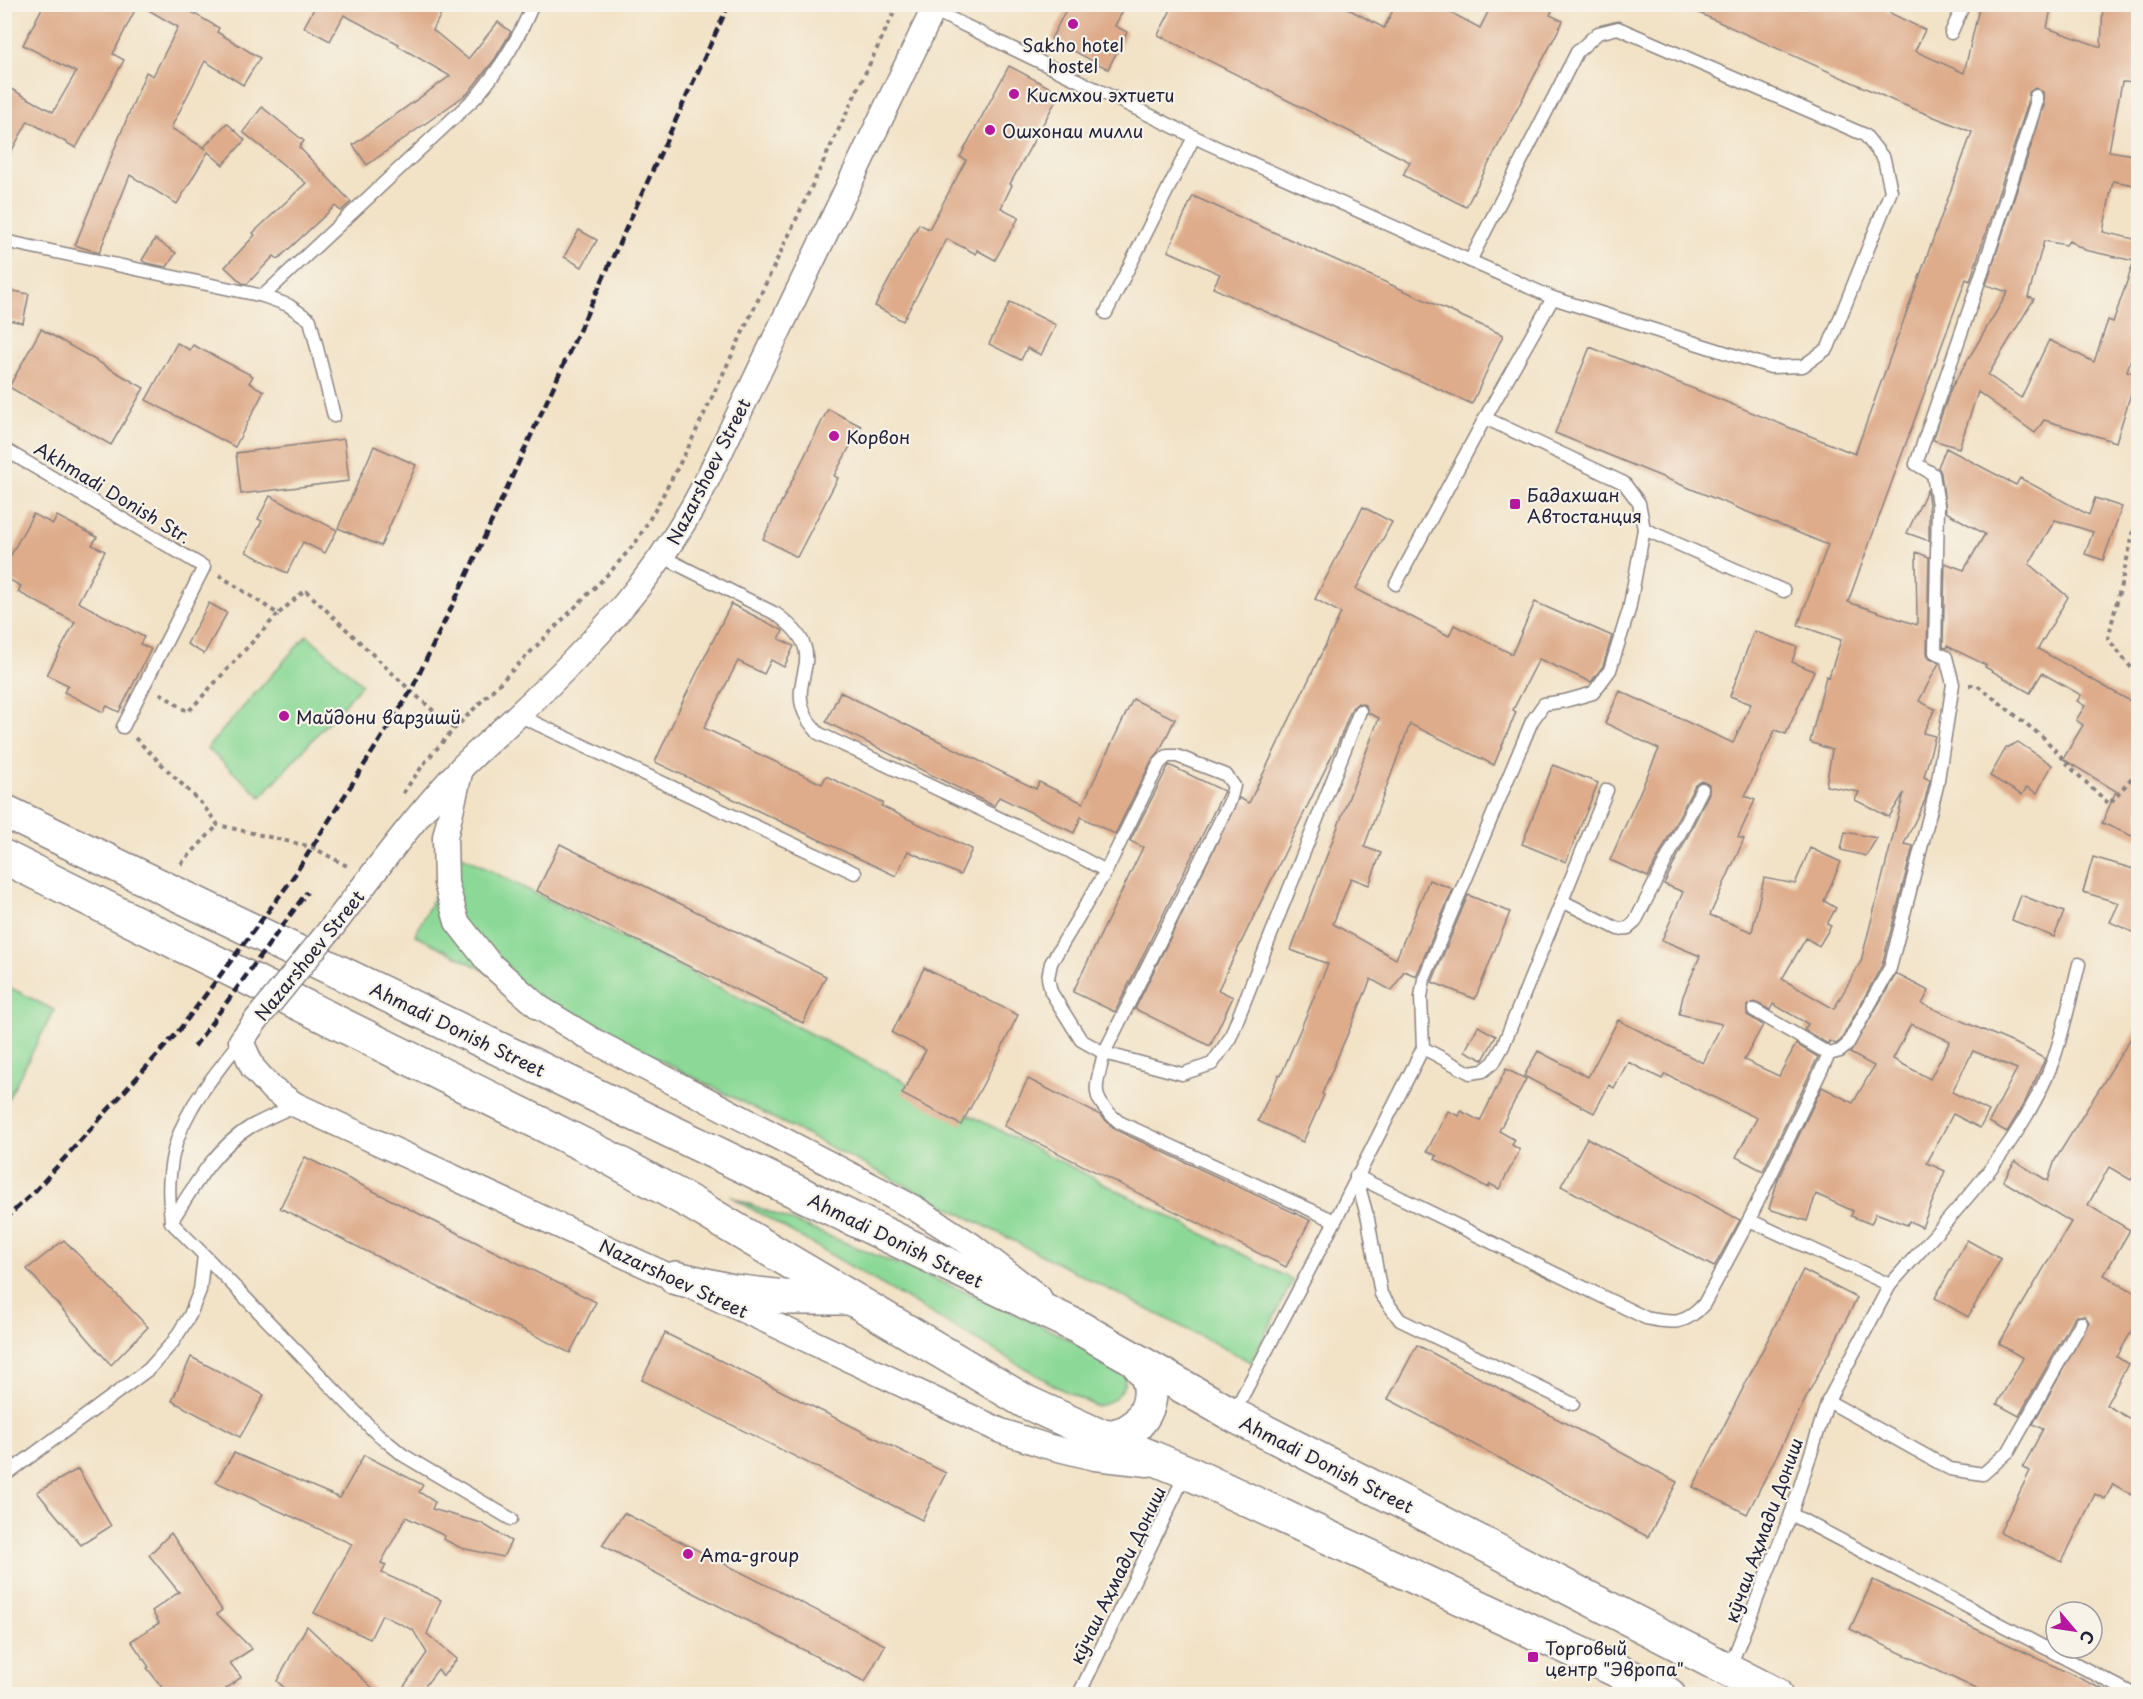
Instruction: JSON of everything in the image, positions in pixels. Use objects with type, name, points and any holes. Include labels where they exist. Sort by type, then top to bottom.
[{"type":"street","name":"Nazarshoev Street","points":[[934,7],[703,488],[686,522],[663,557],[586,647],[461,768],[404,834],[241,1041],[253,1068],[272,1089],[296,1105],[676,1278],[1001,1431],[1046,1446],[1095,1458],[1180,1469]]},
{"type":"street","points":[[461,768],[445,837],[446,883],[457,922],[490,964],[540,1008],[594,1041],[916,1209],[970,1244],[1078,1327]]},
{"type":"street","name":"Ahmadi Donish Street","points":[[4,811],[1078,1327],[1233,1415],[1775,1695]]},
{"type":"street","points":[[4,857],[606,1156],[693,1204],[1026,1402],[1098,1436],[1180,1469],[1668,1695]]},
{"type":"street","points":[[676,1278],[733,1291],[792,1298],[851,1298]]},
{"type":"street","points":[[1098,1436],[1117,1435],[1134,1427],[1146,1413],[1151,1395],[1147,1376],[1136,1361]]},
{"type":"lane","points":[[263,296],[477,96],[515,46],[534,4]]},
{"type":"lane","points":[[1951,33],[1964,4]]},
{"type":"lane","points":[[934,7],[1194,137],[1552,298],[1771,367],[1803,366],[1828,348],[1891,191],[1884,159],[1865,135],[1618,28],[1598,33],[1577,52],[1470,261]]},
{"type":"lane","points":[[1754,1010],[1829,1054],[1839,1051],[1848,1045],[1890,968],[1937,786],[1953,684],[1946,657],[1935,652],[1938,505],[1933,474],[1916,464],[1988,255],[2036,104],[2036,96]]},
{"type":"lane","points":[[1106,313],[1194,137]]},
{"type":"lane","points":[[4,241],[263,296],[288,305],[310,320],[334,416]]},
{"type":"lane","points":[[1396,584],[1552,298]]},
{"type":"lane","points":[[1233,1415],[1423,1048],[1421,997],[1424,979],[1532,721],[1544,704],[1593,693],[1610,670],[1629,610],[1644,529],[1639,503],[1624,483],[1485,418]]},
{"type":"lane","name":"Akhmadi Donish Str.","points":[[4,449],[204,567]]},
{"type":"lane","points":[[1644,529],[1784,591]]},
{"type":"lane","points":[[663,557],[776,614],[791,625],[801,637],[807,651],[801,698],[806,718],[818,733],[1067,850],[1106,871]]},
{"type":"lane","points":[[123,727],[204,567]]},
{"type":"lane","points":[[1335,1221],[1119,1122],[1103,1109],[1095,1091],[1104,1053],[1230,801],[1234,786],[1226,775],[1177,756],[1167,756],[1159,764],[1106,871],[1051,963],[1048,978],[1051,992],[1081,1040],[1104,1053],[1182,1074],[1212,1064],[1230,1038],[1360,711]]},
{"type":"lane","points":[[518,715],[855,873]]},
{"type":"lane","points":[[1562,901],[1618,928],[1628,928],[1635,922],[1702,789]]},
{"type":"lane","points":[[1423,1048],[1470,1073],[1482,1071],[1494,1062],[1503,1046],[1607,790]]},
{"type":"lane","name":"кӯчаи Аҳмади Дониш","points":[[1729,1671],[1791,1514],[1828,1401],[1890,1285],[1996,1164],[2035,1100],[2053,1060],[2079,964]]},
{"type":"lane","points":[[241,1041],[197,1097],[179,1133],[169,1177],[171,1222],[374,1431],[403,1455],[511,1519]]},
{"type":"lane","points":[[1356,1176],[1646,1318],[1671,1323],[1685,1320],[1704,1305],[1749,1220],[1829,1054]]},
{"type":"lane","points":[[171,1222],[204,1170],[227,1144],[250,1127],[296,1105]]},
{"type":"lane","points":[[1356,1176],[1368,1219],[1381,1294],[1400,1320],[1573,1404]]},
{"type":"lane","points":[[1749,1220],[1890,1285]]},
{"type":"lane","points":[[4,1476],[149,1369],[173,1342],[190,1315],[200,1290],[204,1255]]},
{"type":"lane","points":[[1828,1401],[1950,1469],[1983,1474],[2009,1450],[2081,1323]]},
{"type":"lane","name":"кӯчаи Аҳмади Дониш","points":[[1079,1695],[1180,1469]]},
{"type":"lane","points":[[1791,1514],[2133,1695]]},
{"type":"path","points":[[398,800],[426,761],[454,729],[612,570],[636,542],[688,448],[898,4]]},
{"type":"path","points":[[2139,513],[2108,639],[2139,676]]},
{"type":"path","points":[[204,567],[228,580],[278,614]]},
{"type":"path","points":[[145,684],[188,712],[278,614],[305,590],[454,729]]},
{"type":"path","points":[[1953,684],[1977,685],[2044,738],[2109,804],[2139,771]]},
{"type":"path","points":[[123,727],[203,805],[218,825],[312,847],[350,867]]},
{"type":"green space","name":"Майдони варзишӣ","points":[[307,635],[362,684],[261,797],[207,748]]},
{"type":"green space","points":[[456,853],[1293,1280],[1251,1362],[415,935]]},
{"type":"green space","points":[[5,985],[54,1010],[5,1105]]},
{"type":"green space","points":[[730,1196],[1001,1306],[1127,1368],[1123,1388],[1110,1401],[1097,1407],[1059,1388]]},
{"type":"building","points":[[44,4],[138,4],[113,54],[124,60],[76,148],[28,121],[4,165],[4,85],[53,112],[76,72],[23,45]]},
{"type":"building","points":[[138,4],[178,4],[219,28],[217,32],[260,58],[243,85],[205,61],[171,128],[206,149],[204,147],[227,123],[245,140],[223,165],[208,152],[177,204],[130,175],[99,253],[75,245],[146,72],[153,76],[178,27]]},
{"type":"building","points":[[446,4],[433,30],[468,59],[498,22],[511,32],[495,59],[468,93],[367,165],[353,145],[450,76],[398,46],[399,44],[344,15],[330,41],[304,27],[316,5]]},
{"type":"building","points":[[1069,4],[1126,4],[1115,26],[1127,32],[1108,69],[1051,39]]},
{"type":"building","points":[[1174,4],[1339,4],[1384,28],[1396,4],[1435,4],[1480,28],[1492,4],[1555,4],[1550,15],[1563,21],[1466,207],[1403,175],[1410,162],[1158,35]]},
{"type":"building","points":[[1679,4],[1872,4],[1925,30],[1915,51],[1964,73],[1980,4],[2052,4],[2047,28],[2101,47],[2103,4],[2139,4],[2139,83],[2122,82],[2109,151],[2139,156],[2139,186],[2113,181],[2103,232],[2139,240],[2139,334],[2127,371],[2137,374],[2116,442],[2044,420],[2035,433],[1978,392],[1959,448],[1933,440],[1951,388],[2008,292],[1986,285],[2044,106],[2043,92],[2035,88],[2029,92],[2028,103],[1970,281],[1966,279],[1848,602],[1917,625],[1916,552],[1929,557],[1927,652],[1928,657],[1939,663],[1919,701],[1935,709],[1923,733],[1935,736],[1924,777],[1930,780],[1925,800],[1904,844],[1913,846],[1882,965],[1841,1040],[1836,1044],[1829,1041],[1828,1044],[1804,1030],[1808,1024],[1773,1004],[1770,1010],[1755,1002],[1747,1006],[1747,1015],[1763,1025],[1744,1060],[1779,1076],[1796,1044],[1818,1057],[1763,1171],[1736,1157],[1757,1118],[1665,1074],[1662,1079],[1628,1062],[1614,1088],[1609,1085],[1594,1113],[1524,1076],[1538,1051],[1588,1077],[1618,1020],[1703,1063],[1722,1024],[1679,1014],[1683,996],[1700,956],[1662,940],[1683,892],[1664,884],[1709,793],[1709,785],[1702,781],[1695,785],[1648,877],[1610,860],[1659,749],[1605,723],[1620,691],[1733,743],[1751,704],[1730,696],[1754,631],[1797,647],[1792,662],[1814,671],[1786,734],[1775,730],[1745,796],[1755,800],[1738,837],[1744,839],[1710,915],[1752,932],[1764,878],[1795,884],[1810,848],[1841,862],[1824,901],[1836,908],[1827,924],[1831,926],[1819,946],[1806,938],[1782,979],[1834,1009],[1861,961],[1904,793],[1889,817],[1855,800],[1859,792],[1826,786],[1832,750],[1810,742],[1826,676],[1829,677],[1841,640],[1798,625],[1828,545],[1555,433],[1590,347],[1855,454],[1972,132],[1894,101]],"holes":[[[2044,241],[2066,245],[2069,241],[2085,250],[2134,261],[2113,322],[2108,320],[2094,362],[2049,340],[2021,398],[1988,375],[2034,299],[2028,297]]]},
{"type":"building","points":[[1009,66],[1060,93],[1010,184],[1012,185],[1001,208],[1019,217],[995,260],[977,250],[976,254],[947,239],[903,321],[875,306],[919,224],[929,229],[966,160],[960,157]]},
{"type":"building","points":[[262,107],[304,141],[299,147],[351,202],[341,211],[335,206],[278,259],[274,256],[247,284],[242,283],[225,267],[255,235],[253,233],[306,183],[243,132]]},
{"type":"building","points":[[1193,196],[1503,335],[1472,404],[1213,288],[1220,274],[1168,251]]},
{"type":"building","points":[[579,230],[597,240],[582,267],[564,257]]},
{"type":"building","points":[[155,239],[176,253],[167,267],[146,263],[142,260]]},
{"type":"building","points":[[4,289],[29,294],[23,323],[4,319]]},
{"type":"building","points":[[1010,302],[1056,325],[1041,355],[1027,348],[1021,360],[989,344]]},
{"type":"building","points":[[41,329],[144,388],[111,445],[9,387]]},
{"type":"building","points":[[177,343],[190,350],[193,345],[253,376],[249,383],[264,391],[235,447],[146,400]]},
{"type":"building","points":[[828,409],[861,426],[834,476],[838,478],[797,557],[763,539]]},
{"type":"building","points":[[344,439],[349,481],[241,494],[236,453]]},
{"type":"building","points":[[374,446],[416,465],[381,546],[338,528]]},
{"type":"building","points":[[1946,448],[2016,485],[2020,478],[2089,515],[2095,498],[2122,507],[2103,560],[2085,554],[2093,532],[2055,520],[2029,564],[2068,597],[2038,649],[2139,706],[2139,839],[2102,823],[2116,791],[2063,759],[2083,725],[2076,720],[2085,706],[2077,701],[2081,695],[2042,673],[2030,693],[1985,667],[1986,665],[1947,646],[1943,647],[1945,563],[1964,570],[1985,534],[1946,512],[1941,473],[1938,467]]},
{"type":"building","points":[[1927,490],[1929,504],[1929,541],[1907,533]]},
{"type":"building","points":[[270,496],[337,530],[325,553],[303,542],[287,573],[246,552],[262,521],[258,519]]},
{"type":"building","points":[[1363,507],[1392,522],[1356,589],[1449,636],[1454,625],[1512,654],[1535,602],[1612,636],[1603,666],[1591,682],[1539,659],[1513,710],[1516,712],[1494,765],[1410,724],[1364,847],[1381,853],[1369,885],[1351,878],[1333,924],[1396,959],[1429,880],[1453,889],[1416,976],[1404,971],[1392,991],[1371,979],[1303,1142],[1258,1121],[1279,1074],[1281,1075],[1328,964],[1291,950],[1379,718],[1368,713],[1366,705],[1358,703],[1352,708],[1338,743],[1218,990],[1233,997],[1210,1046],[1135,1009],[1239,798],[1249,803],[1341,613],[1315,599]]},
{"type":"building","points":[[33,514],[53,524],[57,516],[97,537],[92,545],[105,551],[78,602],[144,637],[140,644],[151,649],[119,712],[107,706],[103,712],[64,692],[68,685],[47,675],[75,622],[18,592],[21,586],[4,577],[4,568]]},
{"type":"building","points":[[209,603],[227,613],[204,654],[187,644]]},
{"type":"building","points":[[731,604],[782,630],[779,639],[794,646],[784,667],[771,660],[764,674],[738,661],[704,728],[822,784],[826,776],[883,803],[881,806],[972,849],[960,875],[908,851],[896,876],[655,762]]},
{"type":"building","points":[[840,692],[1036,789],[1039,782],[1083,803],[1133,699],[1175,719],[1115,834],[1081,817],[1074,833],[999,797],[994,806],[826,722]]},
{"type":"building","points":[[2018,742],[2052,765],[2037,793],[2027,787],[2022,795],[1990,776],[2006,748]]},
{"type":"building","points":[[1169,765],[1224,791],[1115,1012],[1073,992],[1143,847],[1130,841]]},
{"type":"building","points":[[1553,765],[1598,783],[1566,862],[1522,844]]},
{"type":"building","points":[[1845,832],[1877,838],[1866,856],[1841,850]]},
{"type":"building","points":[[560,844],[826,976],[803,1023],[537,891]]},
{"type":"building","points":[[2093,857],[2134,869],[2139,861],[2139,935],[2110,922],[2119,903],[2083,892]]},
{"type":"building","points":[[1468,895],[1510,912],[1475,999],[1432,982]]},
{"type":"building","points":[[2021,895],[2064,912],[2054,937],[2012,920]]},
{"type":"building","points":[[924,968],[1018,1015],[961,1125],[902,1094],[926,1050],[892,1033]]},
{"type":"building","points":[[1896,974],[1929,991],[1922,1004],[2023,1047],[2045,1059],[2024,1104],[2007,1132],[1989,1122],[2017,1069],[1973,1051],[1952,1092],[1989,1111],[1980,1128],[1953,1114],[1927,1163],[1945,1171],[1922,1227],[1909,1221],[1907,1225],[1876,1213],[1871,1224],[1851,1216],[1853,1211],[1816,1194],[1807,1221],[1769,1209],[1778,1179],[1822,1087],[1853,1103],[1874,1066],[1850,1053]],"holes":[[[1911,1024],[1950,1041],[1930,1079],[1893,1059]]]},
{"type":"building","points":[[2139,1025],[2139,1168],[2131,1180],[2109,1167],[2088,1205],[2130,1230],[2104,1275],[2139,1295],[2139,1318],[2117,1357],[2128,1364],[2106,1405],[2139,1424],[2139,1499],[2113,1484],[2105,1499],[2095,1494],[2062,1562],[2000,1532],[2030,1471],[2023,1467],[2043,1429],[2033,1424],[2089,1322],[2085,1316],[2074,1318],[2019,1416],[1997,1404],[2023,1358],[1999,1344],[2071,1222],[2003,1181],[2015,1161],[2048,1181],[2055,1160]]},
{"type":"building","points":[[1478,1026],[1496,1036],[1483,1060],[1465,1051]]},
{"type":"building","points":[[1506,1069],[1526,1079],[1499,1131],[1515,1140],[1512,1145],[1520,1150],[1499,1189],[1490,1184],[1488,1188],[1435,1159],[1437,1156],[1427,1151],[1448,1111],[1459,1116],[1461,1111],[1480,1121]]},
{"type":"building","points":[[1028,1079],[1100,1115],[1116,1130],[1310,1220],[1286,1267],[1004,1126]]},
{"type":"building","points":[[1587,1138],[1740,1220],[1714,1267],[1561,1186]]},
{"type":"building","points":[[305,1157],[596,1302],[570,1353],[280,1208]]},
{"type":"building","points":[[64,1240],[148,1327],[111,1365],[27,1269]]},
{"type":"building","points":[[1967,1240],[2001,1259],[1968,1317],[1935,1298]]},
{"type":"building","points":[[1803,1270],[1857,1298],[1747,1514],[1693,1487]]},
{"type":"building","points":[[665,1333],[946,1473],[922,1520],[642,1380]]},
{"type":"building","points":[[1417,1345],[1677,1482],[1648,1537],[1388,1399]]},
{"type":"building","points":[[191,1357],[264,1395],[240,1437],[172,1401]]},
{"type":"building","points":[[234,1453],[340,1498],[364,1455],[423,1485],[419,1492],[435,1502],[432,1509],[481,1523],[511,1541],[503,1557],[461,1548],[443,1539],[445,1536],[406,1517],[381,1563],[386,1565],[382,1573],[441,1600],[427,1634],[457,1659],[443,1676],[438,1669],[418,1695],[409,1695],[402,1689],[427,1653],[413,1630],[382,1615],[370,1639],[314,1613],[352,1544],[216,1482]]},
{"type":"building","points":[[78,1469],[111,1526],[81,1545],[37,1492]]},
{"type":"building","points":[[624,1513],[885,1645],[865,1682],[602,1545]]},
{"type":"building","points":[[171,1533],[222,1610],[217,1614],[252,1649],[230,1663],[241,1677],[218,1695],[168,1695],[147,1668],[149,1667],[131,1641],[159,1623],[152,1611],[179,1592],[149,1555]]},
{"type":"building","points":[[1873,1580],[2115,1695],[1989,1695],[1850,1629]]},
{"type":"building","points":[[307,1626],[380,1695],[292,1695],[277,1681]]},
{"type":"railway","points":[[4,1220],[35,1191],[177,1033],[290,882],[411,691],[467,575],[729,4]]},
{"type":"railway","points":[[194,1047],[307,892]]},
{"type":"place","name":"Sakho hotel hostel","points":[[1073,24]]},
{"type":"place","name":"Кисмхои эхтиети","points":[[1014,94]]},
{"type":"place","name":"Ошхонаи милли","points":[[990,130]]},
{"type":"place","name":"Корвон","points":[[834,436]]},
{"type":"place","name":"Бадахшан Автостанция","points":[[1515,504]]},
{"type":"place","name":"Майдони варзишӣ","points":[[284,716]]},
{"type":"place","name":"Ama-group","points":[[688,1554]]},
{"type":"place","name":"Торговый центр \"Эвропа\"","points":[[1533,1657]]}]
